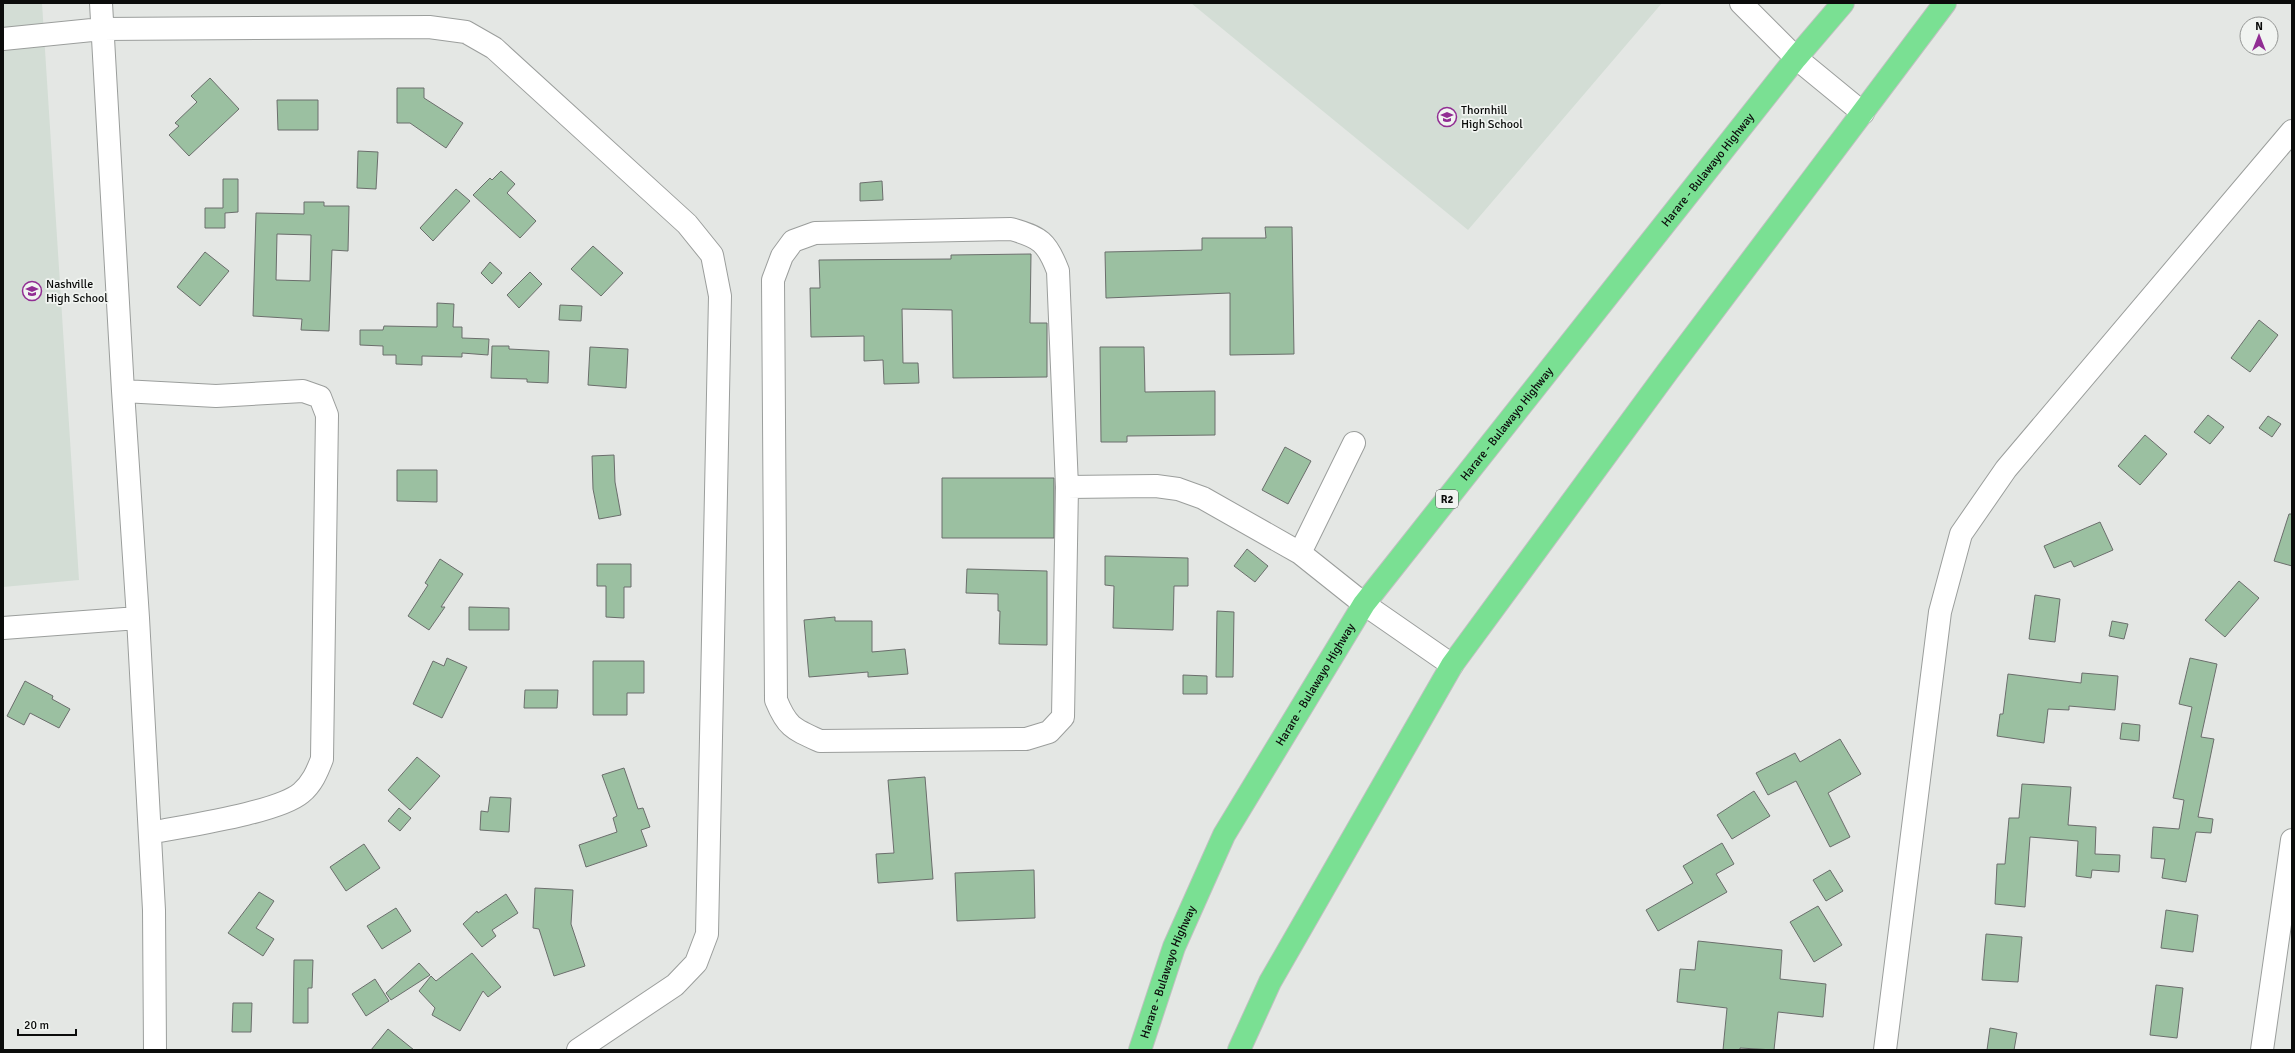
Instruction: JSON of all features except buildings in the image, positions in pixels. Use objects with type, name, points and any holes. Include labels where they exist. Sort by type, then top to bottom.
[{"type":"highway","name":"Harare - Bulawayo Highway","points":[[1140,1050],[1174,947],[1224,835],[1364,604],[1796,58],[1843,3]]},
{"type":"highway","points":[[1239,1050],[1270,982],[1452,665],[1668,371],[1863,113],[1944,3]]},
{"type":"street","points":[[101,3],[154,910],[155,1050]]},
{"type":"street","points":[[1741,3],[1796,58],[1863,113]]},
{"type":"street","points":[[3,39],[102,28],[429,27],[466,32],[494,48],[688,224],[712,255],[720,296],[707,934],[696,963],[675,985],[578,1050]]},
{"type":"street","points":[[1885,1050],[1940,612],[1961,534],[2006,469],[2292,131]]},
{"type":"street","points":[[1011,229],[1034,235],[1051,250],[1058,270],[1066,487],[1063,718],[1049,732],[1026,739],[820,741],[797,731],[784,719],[776,700],[773,280],[782,256],[793,241],[815,232],[1011,229]]},
{"type":"street","points":[[123,391],[216,396],[303,391],[320,398],[327,415],[322,759],[315,778],[300,794],[260,810],[150,833]]},
{"type":"street","points":[[1300,553],[1354,443]]},
{"type":"street","points":[[1066,487],[1156,486],[1178,489],[1203,498],[1300,553],[1364,604],[1452,665]]},
{"type":"street","points":[[3,628],[138,618]]},
{"type":"street","points":[[2262,1050],[2292,840]]},
{"type":"shaded area","name":"Nashville High School","points":[[3,3],[42,3],[79,580],[3,587]]},
{"type":"shaded area","name":"Thornhill High School","points":[[1191,3],[1662,3],[1468,230]]},
{"type":"place","name":"Thornhill High School","points":[[1447,117]]},
{"type":"place","name":"Nashville High School","points":[[32,291]]}]
